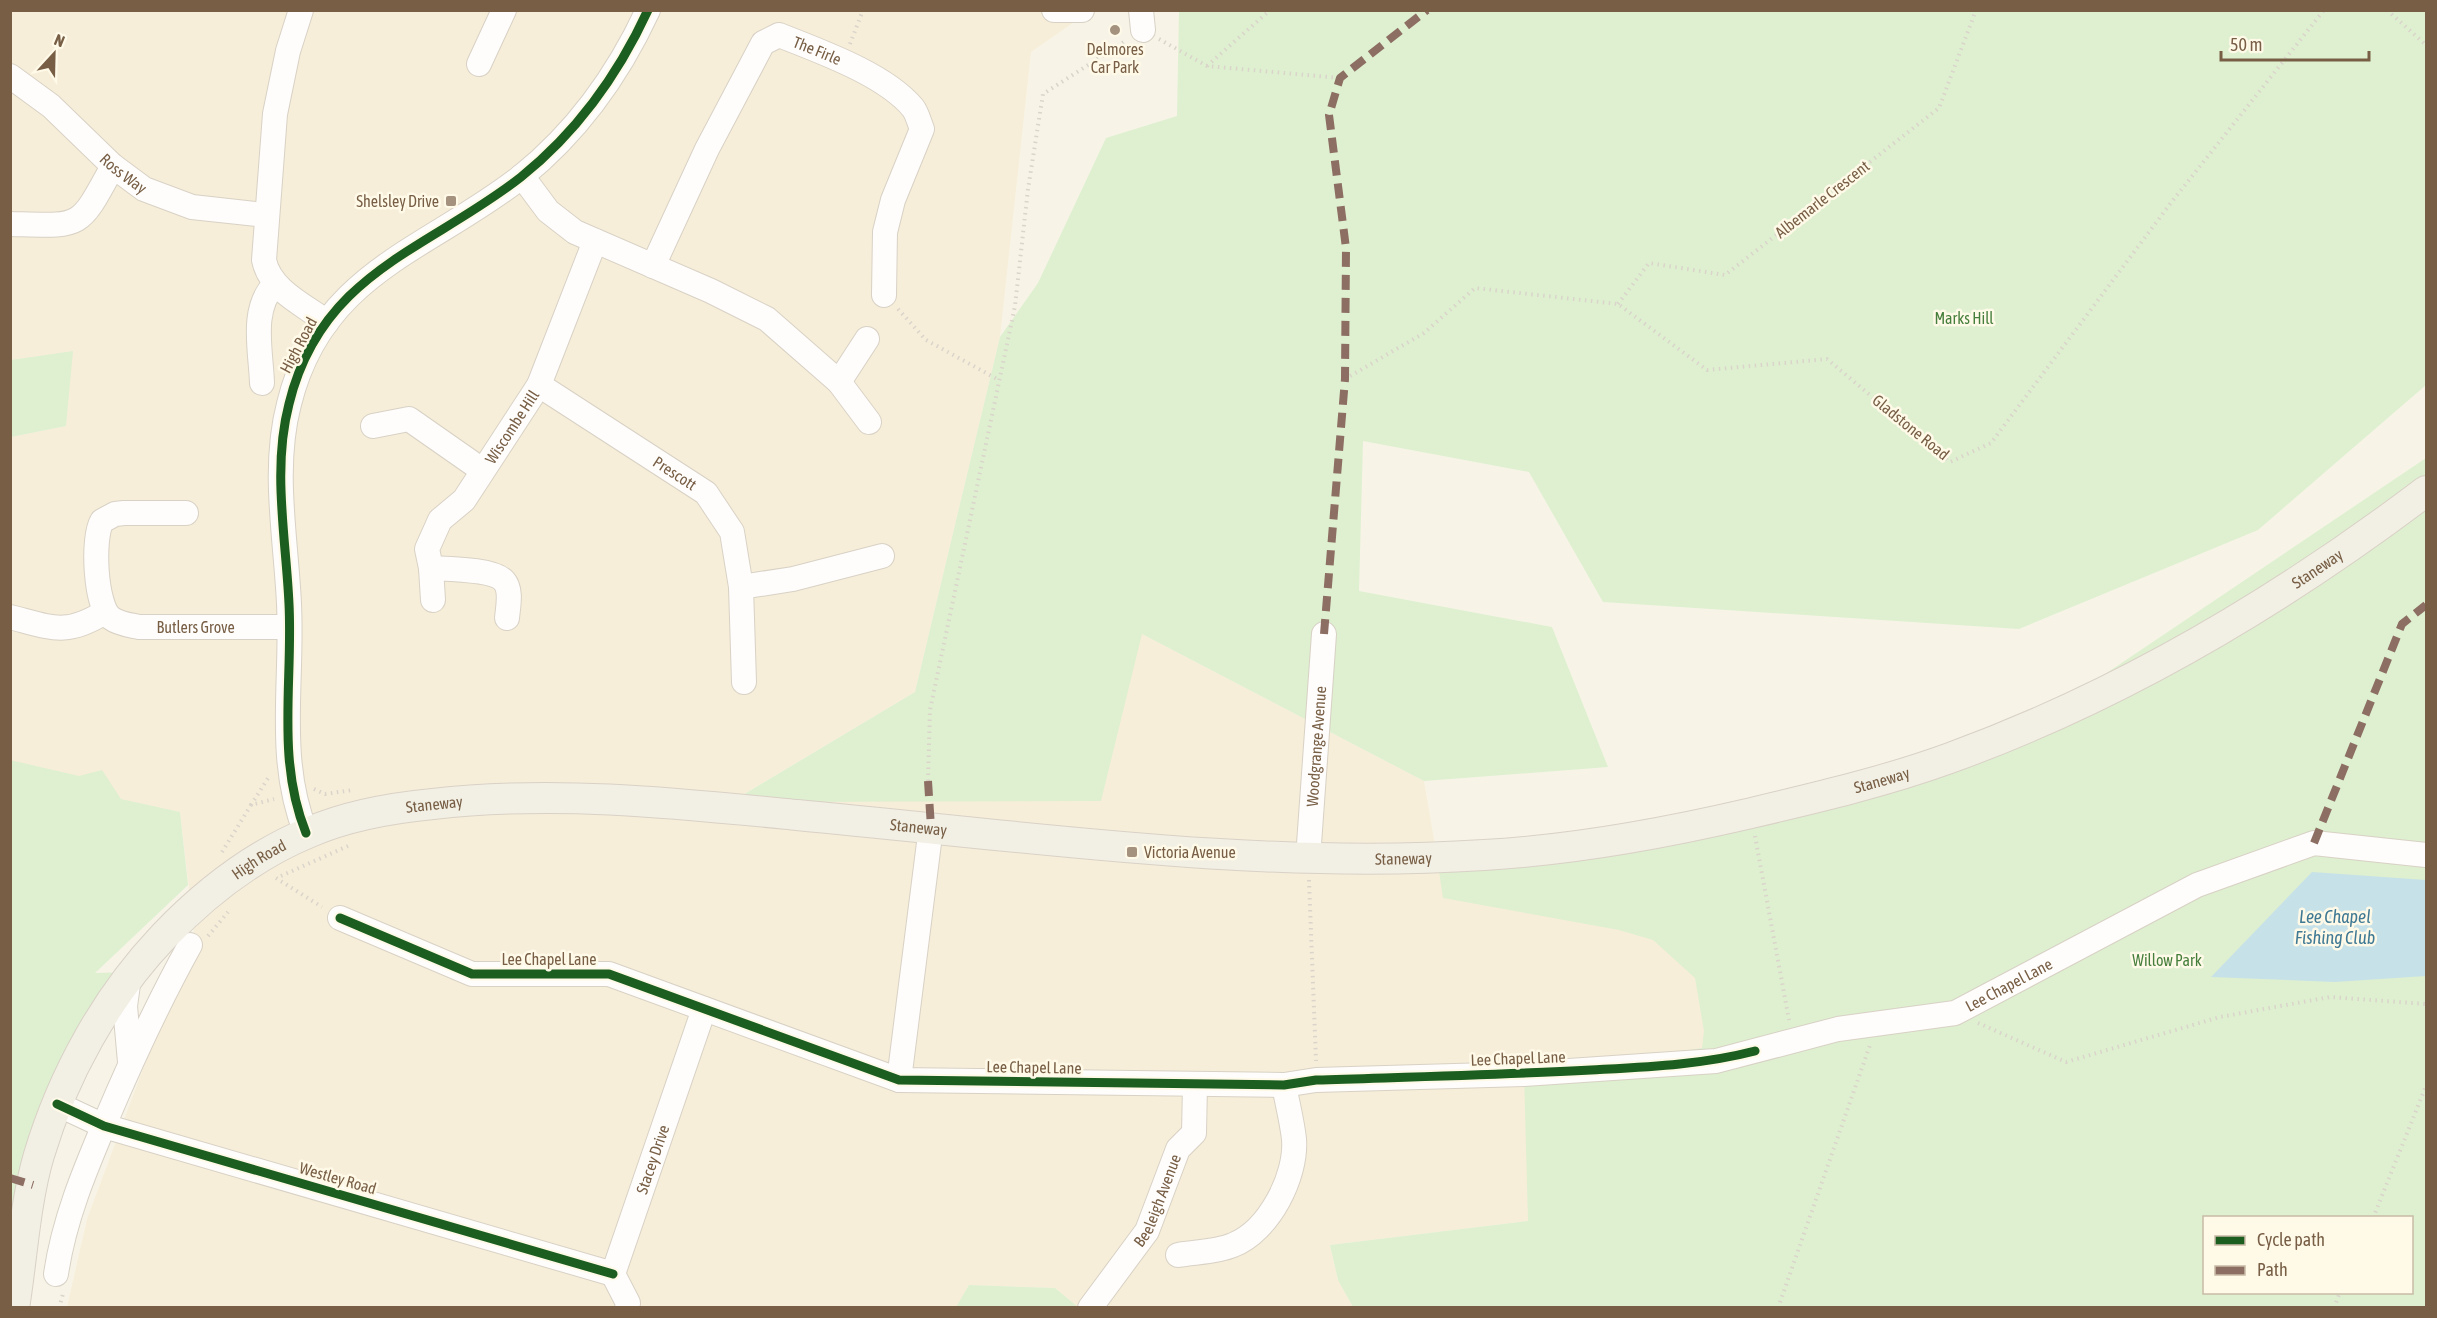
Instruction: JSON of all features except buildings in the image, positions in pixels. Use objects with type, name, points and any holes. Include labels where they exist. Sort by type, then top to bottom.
[{"type":"main road","name":"Staneway","points":[[306,833],[357,816],[395,808],[518,797],[630,800],[1166,849],[1308,858],[1437,858],[1546,850],[1658,833],[1849,790],[1950,758],[2028,726],[2124,680],[2221,629],[2322,567],[2427,491]]},
{"type":"main road","name":"High Road","points":[[14,1308],[37,1161],[57,1104],[84,1048],[130,972],[185,914],[222,884],[259,859],[306,833]]},
{"type":"main road","name":"High Road","points":[[33,1308],[38,1237],[57,1104]]},
{"type":"street","points":[[262,383],[260,311],[265,296],[275,284],[266,269],[264,260],[265,215],[275,114],[288,51],[301,10]]},
{"type":"street","points":[[479,64],[504,10]]},
{"type":"street","name":"High Road","points":[[306,833],[293,794],[288,765],[289,627],[281,483],[282,443],[288,405],[299,371],[327,322],[358,287],[385,264],[522,176],[559,142],[591,105],[626,54],[648,10]]},
{"type":"street","points":[[1054,10],[1082,10]]},
{"type":"street","name":"The Firle","points":[[653,266],[707,149],[763,43],[779,35],[843,61],[883,84],[914,108],[922,129],[893,200],[885,232],[884,295]]},
{"type":"street","name":"Ross Way","points":[[10,76],[51,106],[113,166],[144,189],[176,202],[216,210],[265,215]]},
{"type":"street","points":[[10,224],[56,225],[78,221],[90,207],[113,166]]},
{"type":"street","points":[[522,176],[554,216],[595,242],[767,319],[839,382],[869,422]]},
{"type":"street","name":"Wiscombe Hill","points":[[433,600],[427,549],[440,520],[464,500],[539,385],[595,242]]},
{"type":"street","name":"High Road","points":[[275,284],[327,322]]},
{"type":"street","points":[[839,382],[867,339]]},
{"type":"street","name":"Prescott","points":[[539,385],[706,493],[732,532],[741,587],[744,682]]},
{"type":"street","points":[[373,426],[409,418],[482,470]]},
{"type":"street","points":[[10,617],[60,630],[76,627],[105,612],[98,585],[97,550],[102,521],[115,514],[186,513]]},
{"type":"street","points":[[741,587],[793,579],[882,556]]},
{"type":"street","points":[[431,568],[494,574],[505,581],[509,593],[507,618]]},
{"type":"street","name":"Butlers Grove","points":[[105,612],[119,622],[139,627],[289,627]]},
{"type":"street","name":"Woodgrange Avenue","points":[[1308,858],[1324,634]]},
{"type":"street","points":[[899,1080],[931,827]]},
{"type":"street","name":"Lee Chapel Lane","points":[[340,918],[472,974],[609,974],[899,1080],[1195,1085],[1284,1084],[1316,1080],[1524,1074],[1716,1061],[1838,1029],[1955,1013],[2197,885],[2314,843],[2427,855]]},
{"type":"street","points":[[56,1274],[61,1242],[80,1181],[157,1004],[190,945]]},
{"type":"street","points":[[130,972],[125,1006],[130,1064]]},
{"type":"street","name":"Stacey Drive","points":[[613,1274],[704,1009]]},
{"type":"street","points":[[1178,1256],[1234,1245],[1265,1222],[1285,1188],[1293,1165],[1294,1140],[1284,1084]]},
{"type":"street","name":"Beeleigh Avenue","points":[[1090,1308],[1147,1231],[1178,1149],[1194,1133],[1195,1085]]},
{"type":"street","name":"Westley Road","points":[[57,1104],[104,1125],[613,1274]]},
{"type":"street","points":[[613,1274],[628,1303],[627,1308]]},
{"type":"path","points":[[843,61],[863,10]]},
{"type":"path","points":[[1207,66],[1270,10]]},
{"type":"path","points":[[2387,10],[2427,45]]},
{"type":"path","points":[[928,781],[930,710],[1015,306],[1028,189],[1043,94],[1142,20],[1207,66],[1340,78]]},
{"type":"path","points":[[1345,380],[1424,333],[1475,288],[1618,304]]},
{"type":"path","points":[[884,295],[926,340],[999,380]]},
{"type":"path","points":[[309,779],[313,788],[326,794],[360,789]]},
{"type":"path","points":[[217,860],[251,805],[274,799]]},
{"type":"path","points":[[1750,813],[1793,1042]]},
{"type":"path","points":[[340,918],[276,878],[351,845]]},
{"type":"path","points":[[1308,858],[1316,1080]]},
{"type":"path","points":[[1955,1013],[2066,1062],[2220,1017],[2330,997],[2427,1004]]},
{"type":"path","points":[[1778,1308],[1877,1024]]},
{"type":"path","points":[[2374,1216],[2427,1086]]},
{"type":"path","points":[[2334,1308],[2340,1294]]},
{"type":"shaded area","points":[[10,11],[1090,11],[1031,52],[1000,337],[915,692],[732,801],[1142,634],[1424,781],[1444,898],[1722,918],[1705,1061],[1528,1221],[1330,1245],[1338,1280],[1353,1307],[1078,1307],[1055,1288],[969,1285],[956,1308],[67,1307],[87,1219],[194,932],[180,812],[11,777],[11,437],[66,426],[72,352],[11,360]]},
{"type":"green space","name":"Marks Hill","points":[[1179,11],[2426,11],[2426,385],[2258,530],[2019,629],[1603,602],[1529,472],[1363,441],[1359,591],[1552,627],[1608,767],[1424,781],[1142,634],[1101,801],[731,802],[915,692],[1000,337],[1038,283],[1106,138],[1177,116]]},
{"type":"green space","points":[[73,351],[66,426],[11,437],[11,360]]},
{"type":"green space","name":"Willow Park","points":[[2426,458],[2426,1307],[1353,1307],[1338,1280],[1330,1245],[1528,1221],[1524,1074],[1702,1048],[1704,1031],[1695,978],[1653,940],[1619,930],[1443,898],[1437,858],[1602,842],[2028,726]]},
{"type":"green space","points":[[10,760],[79,776],[102,770],[121,799],[180,812],[188,885],[95,973],[130,972],[84,1048],[10,1307]]},
{"type":"green space","points":[[969,1285],[1055,1288],[1078,1307],[956,1307]]},
{"type":"water","name":"Lee Chapel Fishing Club","points":[[2312,872],[2426,880],[2426,976],[2335,982],[2211,977]]},
{"type":"marked path","points":[[1324,634],[1345,379],[1346,248],[1329,115],[1340,78],[1427,10]]},
{"type":"marked path","points":[[2314,843],[2402,624],[2426,605]]},
{"type":"marked path","points":[[928,781],[931,827]]},
{"type":"marked path","points":[[10,1178],[33,1185]]},
{"type":"cycle path","points":[[306,833],[297,805],[288,749],[290,633],[281,478],[284,429],[289,404],[304,359],[326,323],[352,293],[382,268],[521,177],[560,141],[578,122],[609,80],[648,10]]},
{"type":"cycle path","points":[[340,918],[472,974],[609,974],[899,1080],[1284,1085],[1316,1080],[1653,1066],[1735,1056],[1755,1051]]},
{"type":"cycle path","points":[[57,1104],[104,1126],[613,1274]]},
{"type":"place","name":"Delmores Car Park","points":[[1115,30]]},
{"type":"place","name":"Shelsley Drive","points":[[451,201]]},
{"type":"place","name":"Victoria Avenue","points":[[1132,852]]}]
